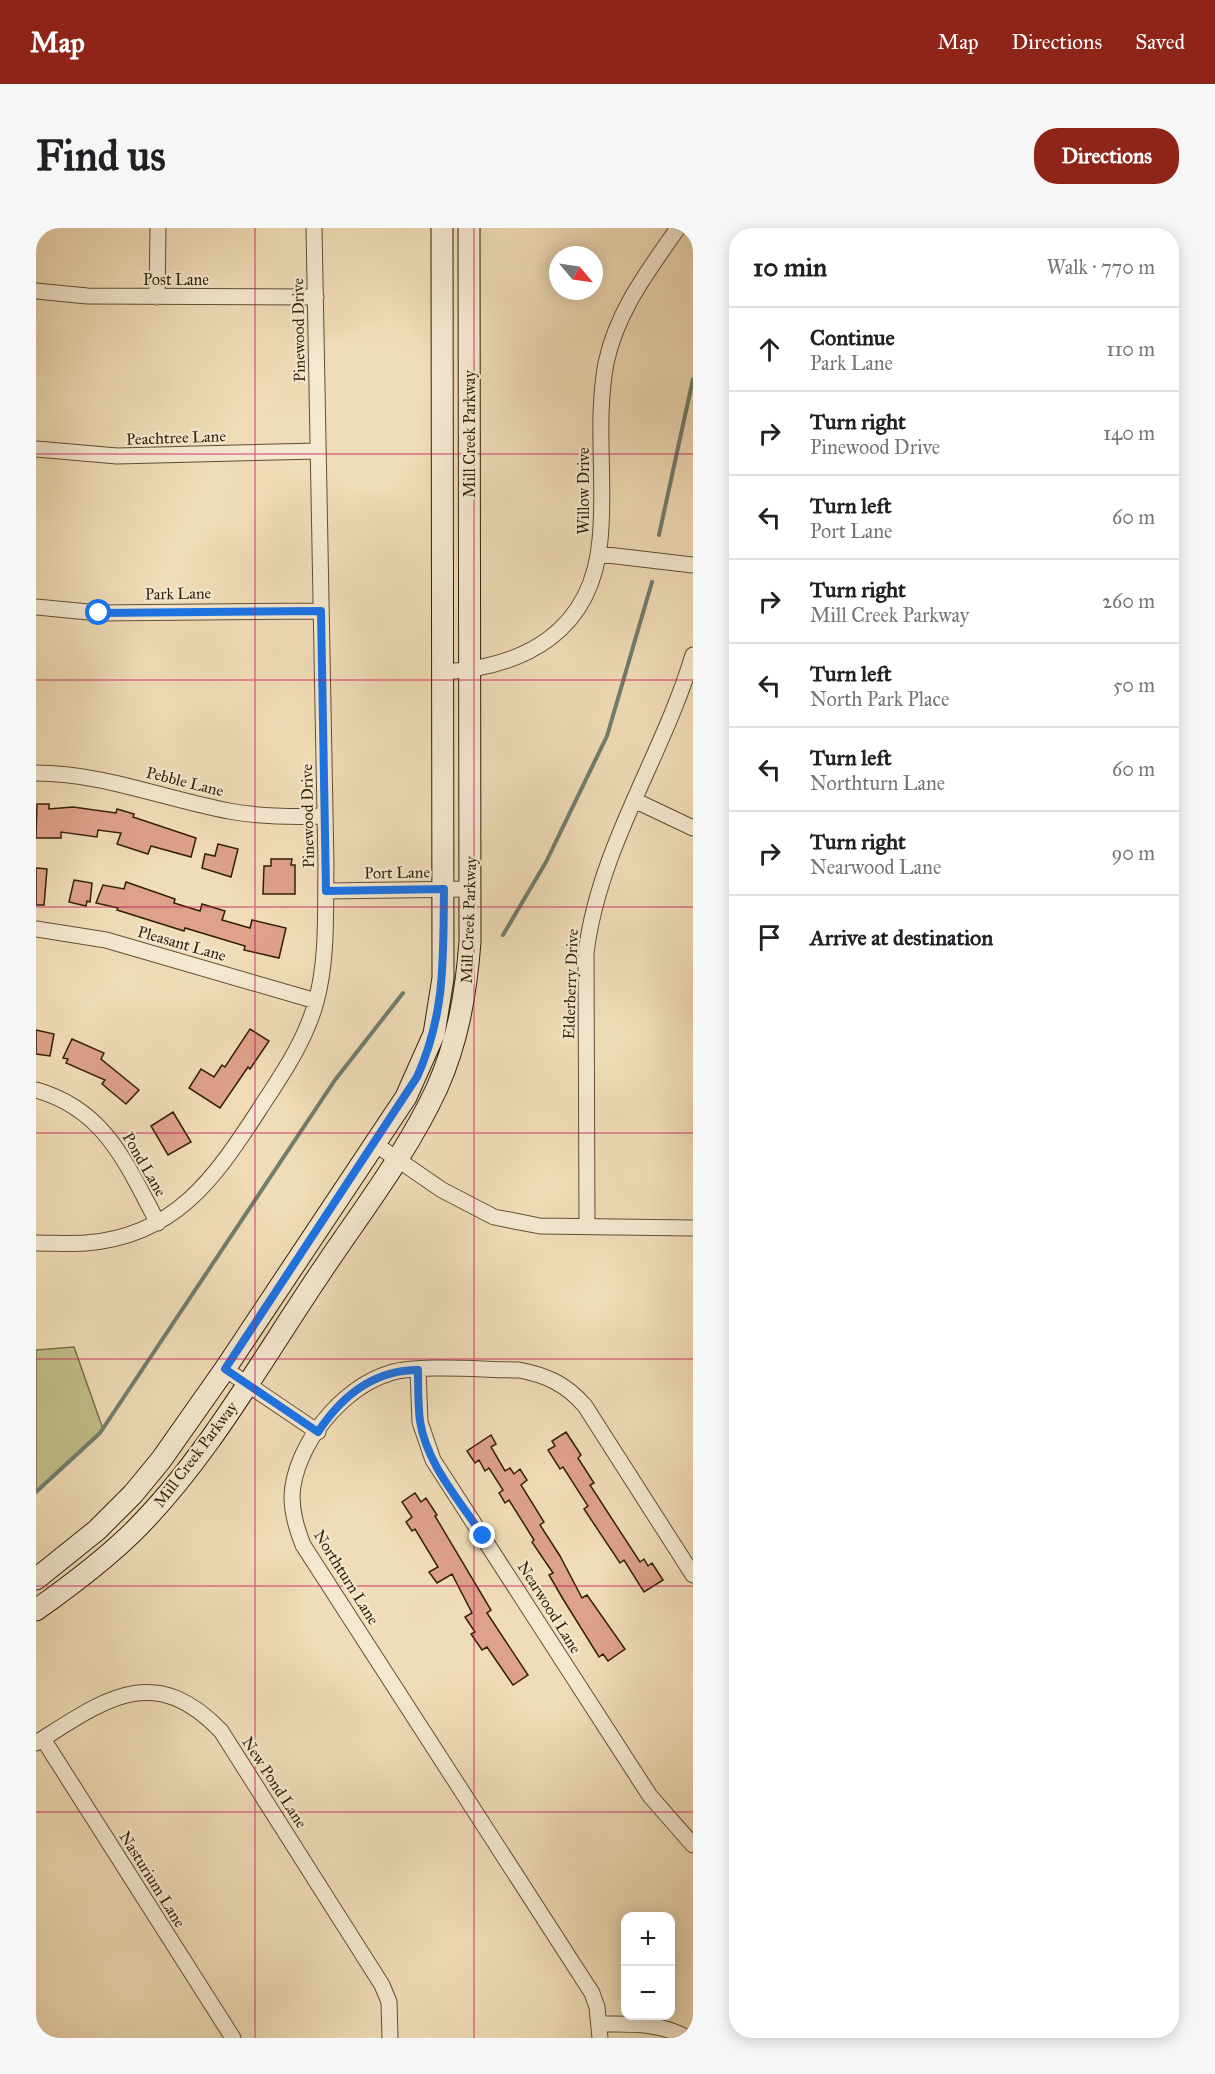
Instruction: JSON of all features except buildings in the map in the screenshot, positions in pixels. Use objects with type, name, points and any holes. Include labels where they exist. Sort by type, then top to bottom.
[{"type":"main road","name":"Mill Creek Parkway","points":[[36,1579],[97,1530],[133,1494],[173,1444],[375,1144],[417,1077],[434,1034],[442,989],[444,889],[442,228]]},
{"type":"main road","name":"Mill Creek Parkway","points":[[36,1610],[103,1560],[160,1503],[186,1471],[396,1160],[438,1086],[460,1021],[468,976],[470,889],[469,228]]},
{"type":"street","points":[[158,228],[158,297]]},
{"type":"street","name":"Pinewood Drive","points":[[36,1243],[108,1240],[158,1223],[192,1199],[210,1180],[233,1148],[297,1050],[316,1001],[325,951],[326,891],[315,228]]},
{"type":"street","name":"Willow Drive","points":[[443,672],[470,670],[509,662],[525,655],[556,633],[580,603],[590,583],[599,554],[602,404],[606,363],[627,304],[673,230]]},
{"type":"street","name":"Post Lane","points":[[36,291],[87,296],[315,297]]},
{"type":"street","name":"Peachtree Lane","points":[[36,449],[117,456],[318,451]]},
{"type":"street","points":[[599,554],[693,565]]},
{"type":"street","name":"Park Lane","points":[[36,607],[99,613],[321,611]]},
{"type":"street","name":"Elderberry Drive","points":[[587,1227],[586,953],[589,929],[601,881],[634,800],[672,717],[693,655]]},
{"type":"street","name":"Pebble Lane","points":[[36,773],[98,779],[238,812],[289,817],[325,816]]},
{"type":"street","points":[[634,800],[693,828]]},
{"type":"street","name":"Port Lane","points":[[326,891],[470,889]]},
{"type":"street","name":"Pleasant Lane","points":[[36,929],[106,940],[316,1001]]},
{"type":"street","name":"Pond Lane","points":[[36,1090],[70,1103],[103,1130],[116,1146],[158,1223]]},
{"type":"street","points":[[375,1144],[462,1202],[494,1217],[540,1226],[693,1228]]},
{"type":"street","points":[[225,1369],[318,1432]]},
{"type":"street","name":"Northturn Lane","points":[[600,2031],[592,1993],[303,1545],[296,1526],[292,1495],[296,1474],[303,1455],[332,1410],[352,1392],[389,1373],[418,1370],[519,1370],[538,1373],[561,1384],[585,1406],[693,1575]]},
{"type":"street","name":"Nearwood Lane","points":[[418,1370],[420,1422],[433,1460],[650,1796],[693,1845]]},
{"type":"street","name":"New Pond Lane","points":[[40,1741],[97,1704],[131,1694],[167,1696],[188,1704],[206,1715],[221,1731],[382,1985],[389,2002],[390,2038]]},
{"type":"street","name":"Nasturium Lane","points":[[40,1741],[233,2038]]},
{"type":"street","points":[[600,2031],[644,2024],[668,2029],[687,2038]]},
{"type":"shaded area","points":[[74,1347],[103,1429],[36,1492],[36,1350]]},
{"type":"waterway","points":[[659,535],[693,379]]},
{"type":"waterway","points":[[503,935],[546,862],[607,736],[652,582]]},
{"type":"waterway","points":[[36,1492],[100,1433],[335,1080],[403,993]]},
{"type":"route","points":[[99,613],[167,610],[321,611],[326,891],[444,889],[441,999],[427,1056],[406,1097],[225,1369],[318,1432],[332,1410],[352,1392],[389,1373],[418,1370],[420,1422],[425,1442],[433,1460],[483,1536]]}]
